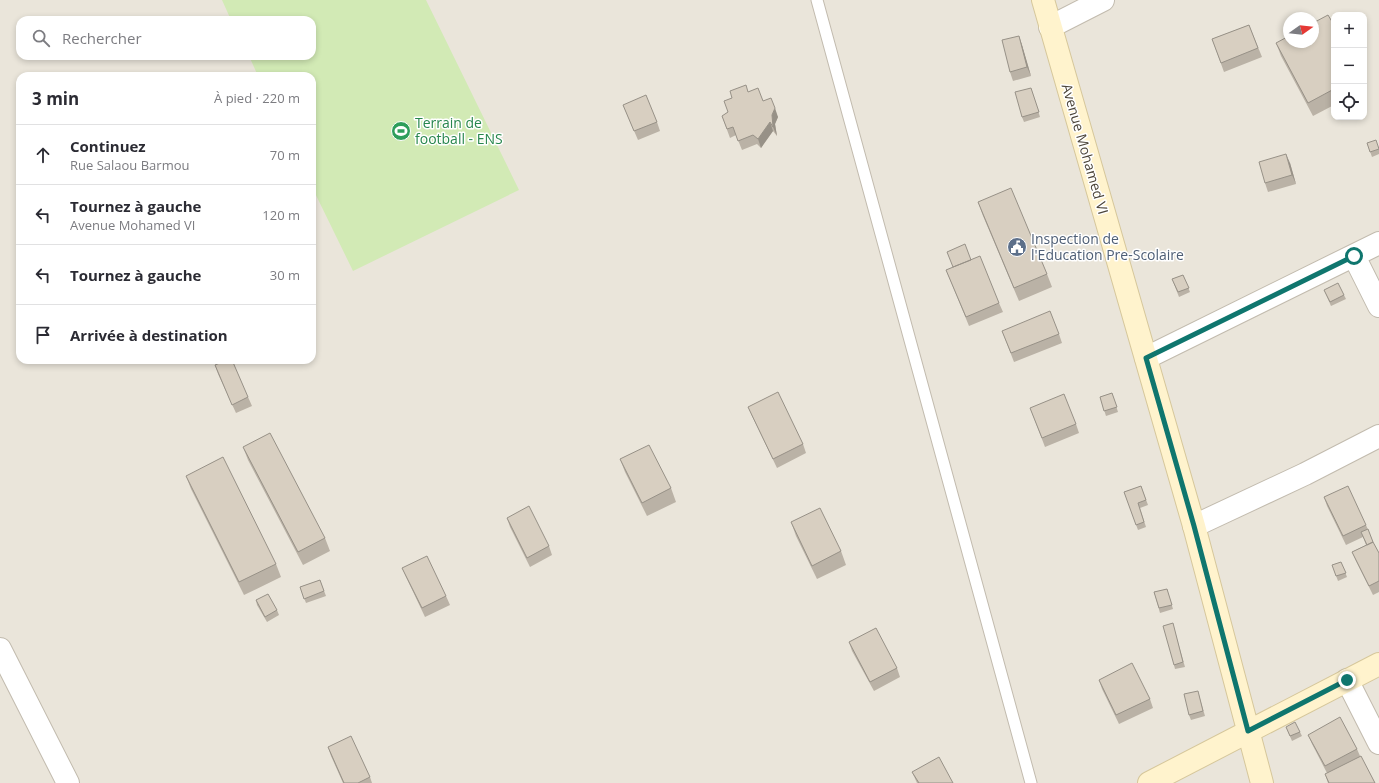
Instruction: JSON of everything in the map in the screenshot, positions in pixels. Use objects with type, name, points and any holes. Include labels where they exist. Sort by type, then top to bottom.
[{"type":"street","name":"Avenue Mohamed VI","points":[[1043,0],[1194,526],[1262,783]]},
{"type":"street","points":[[1050,27],[1103,0]]},
{"type":"street","points":[[1146,358],[1379,243]]},
{"type":"street","points":[[1354,256],[1379,306]]},
{"type":"street","points":[[1194,526],[1305,474],[1379,436]]},
{"type":"street","points":[[0,649],[68,783]]},
{"type":"street","points":[[1149,783],[1379,664]]},
{"type":"street","points":[[1347,680],[1379,743]]},
{"type":"lane","points":[[817,0],[1032,783]]},
{"type":"shaded area","points":[[0,0],[1379,0],[1379,783],[0,783]]},
{"type":"green space","name":"Terrain de football - ENS","points":[[222,0],[426,0],[519,190],[353,271],[316,195],[316,72],[256,72],[251,60],[316,60],[316,16],[229,16]]},
{"type":"building","points":[[1328,15],[1331,20],[1331,91],[1308,103],[1276,43],[1283,39],[1283,48],[1319,48],[1319,20]]},
{"type":"building","points":[[1249,25],[1258,48],[1221,63],[1212,39]]},
{"type":"building","points":[[1019,36],[1027,67],[1010,72],[1002,40]]},
{"type":"building","points":[[746,85],[748,92],[758,88],[763,101],[771,98],[775,108],[772,115],[773,127],[770,122],[758,139],[753,135],[738,141],[733,127],[727,129],[722,116],[728,112],[724,101],[732,98],[730,91]]},
{"type":"building","points":[[1031,88],[1039,112],[1022,117],[1015,92]]},
{"type":"building","points":[[646,95],[657,122],[634,131],[623,105]]},
{"type":"building","points":[[1376,140],[1379,149],[1370,152],[1367,143]]},
{"type":"building","points":[[1286,154],[1292,175],[1265,183],[1259,162]]},
{"type":"building","points":[[1011,188],[1047,274],[1014,288],[978,202]]},
{"type":"building","points":[[965,244],[971,260],[953,267],[947,252]]},
{"type":"building","points":[[980,256],[999,303],[966,317],[946,270]]},
{"type":"building","points":[[1183,275],[1189,288],[1178,292],[1172,279]]},
{"type":"building","points":[[1338,283],[1344,295],[1330,302],[1324,290]]},
{"type":"building","points":[[1050,311],[1059,334],[1011,353],[1002,331]]},
{"type":"building","points":[[234,364],[248,397],[232,405],[215,365]]},
{"type":"building","points":[[778,392],[803,444],[773,459],[748,407]]},
{"type":"building","points":[[1112,393],[1117,407],[1104,411],[1100,397]]},
{"type":"building","points":[[1064,394],[1076,424],[1042,438],[1030,408]]},
{"type":"building","points":[[270,433],[325,538],[298,552],[243,447]]},
{"type":"building","points":[[649,445],[671,488],[642,503],[620,459]]},
{"type":"building","points":[[223,457],[276,564],[239,582],[186,476]]},
{"type":"building","points":[[1141,486],[1146,500],[1138,503],[1144,522],[1136,525],[1124,492]]},
{"type":"building","points":[[1348,486],[1366,525],[1343,536],[1324,497]]},
{"type":"building","points":[[529,506],[549,546],[527,558],[507,518]]},
{"type":"building","points":[[820,508],[841,551],[812,566],[791,522]]},
{"type":"building","points":[[1368,529],[1373,542],[1367,545],[1361,532]]},
{"type":"building","points":[[1373,542],[1379,553],[1379,581],[1369,586],[1352,552]]},
{"type":"building","points":[[427,556],[446,596],[422,608],[402,568]]},
{"type":"building","points":[[1341,562],[1346,573],[1336,576],[1332,565]]},
{"type":"building","points":[[320,580],[324,591],[304,599],[300,587]]},
{"type":"building","points":[[1167,589],[1172,605],[1159,608],[1154,592]]},
{"type":"building","points":[[268,594],[277,610],[265,617],[256,600]]},
{"type":"building","points":[[1173,623],[1183,662],[1174,665],[1163,626]]},
{"type":"building","points":[[876,628],[897,668],[870,682],[849,642]]},
{"type":"building","points":[[1132,663],[1150,699],[1116,715],[1099,680]]},
{"type":"building","points":[[1198,691],[1203,711],[1189,715],[1184,694]]},
{"type":"building","points":[[1340,717],[1357,749],[1325,766],[1308,735]]},
{"type":"building","points":[[1295,722],[1300,732],[1290,736],[1286,727]]},
{"type":"building","points":[[351,736],[370,777],[358,783],[344,783],[328,747]]},
{"type":"building","points":[[1361,756],[1375,783],[1329,783],[1325,774]]},
{"type":"building","points":[[939,757],[953,783],[919,783],[912,772]]},
{"type":"place","name":"Terrain de football - ENS","points":[[401,131]]},
{"type":"place","name":"Inspection de l'Education Pre-Scolaire","points":[[1017,247]]},
{"type":"route","points":[[1347,680],[1248,731],[1194,526],[1146,358],[1354,256]]}]
